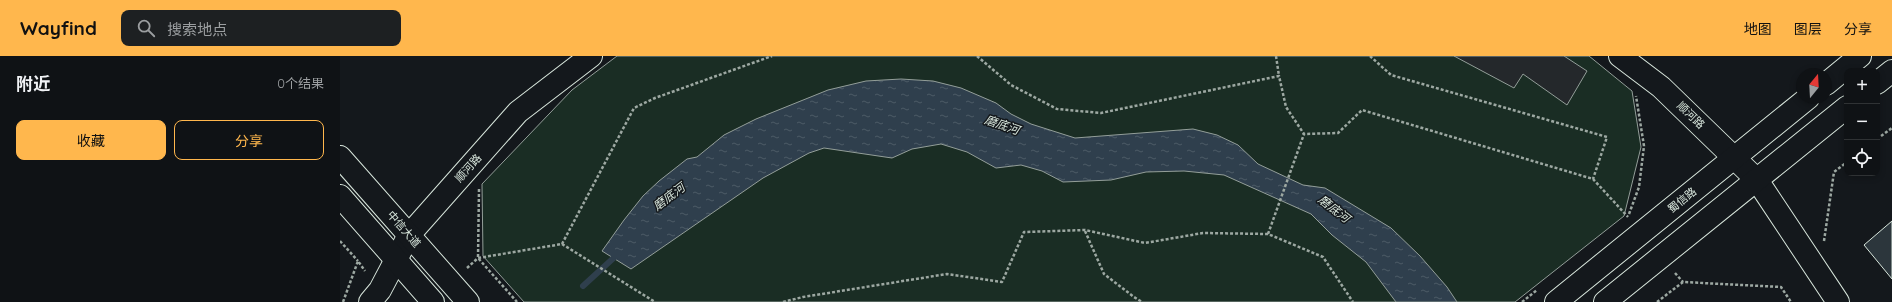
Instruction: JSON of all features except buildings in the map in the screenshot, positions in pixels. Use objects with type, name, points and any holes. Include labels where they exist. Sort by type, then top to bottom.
[{"type":"main road","name":"顺河路","points":[[370,302],[380,290],[408,235],[518,112],[591,56]]},
{"type":"main road","name":"顺河路","points":[[1620,56],[1661,87],[1757,180],[1838,302]]},
{"type":"main road","points":[[1832,79],[1860,56]]},
{"type":"main road","points":[[1880,81],[1892,71]]},
{"type":"main road","name":"蜀信路","points":[[1556,302],[1634,225],[1734,157],[1800,104]]},
{"type":"main road","points":[[1605,302],[1844,110]]},
{"type":"main road","name":"中信大道","points":[[340,157],[468,302]]},
{"type":"main road","points":[[340,196],[433,302]]},
{"type":"path","points":[[562,244],[634,108],[655,98],[772,56]]},
{"type":"path","points":[[977,56],[1011,85],[1057,109],[1101,113],[1279,76]]},
{"type":"path","points":[[1276,56],[1286,107],[1304,134]]},
{"type":"path","points":[[1370,56],[1391,75],[1608,137],[1593,179]]},
{"type":"path","points":[[1634,225],[1644,146],[1635,88]]},
{"type":"path","points":[[1304,134],[1338,133],[1362,110],[1593,179],[1634,225]]},
{"type":"path","points":[[1880,137],[1892,128]]},
{"type":"path","points":[[1268,234],[1304,134]]},
{"type":"path","points":[[1824,242],[1834,172],[1844,164]]},
{"type":"path","points":[[479,184],[478,258],[517,302]]},
{"type":"path","points":[[1085,230],[1104,274],[1142,302]]},
{"type":"path","points":[[783,302],[803,297],[947,274],[1002,282],[1024,232],[1085,230],[1145,243],[1203,233],[1268,234],[1323,257],[1353,302]]},
{"type":"path","points":[[340,241],[358,261]]},
{"type":"path","points":[[452,284],[478,258],[562,244],[655,302]]},
{"type":"path","points":[[1662,256],[1683,282]]},
{"type":"path","points":[[1657,302],[1683,282],[1781,287],[1791,302]]},
{"type":"green space","points":[[617,56],[1589,56],[1632,91],[1641,147],[1624,216],[1515,302],[524,302],[483,256],[482,184],[572,90]]},
{"type":"shaded area","points":[[1454,56],[1564,56],[1587,71],[1567,105],[1523,74],[1514,88]]},
{"type":"water","points":[[901,79],[933,81],[961,88],[996,103],[1011,114],[1031,124],[1075,138],[1193,129],[1217,135],[1238,145],[1258,164],[1303,185],[1325,188],[1391,228],[1420,256],[1447,287],[1457,302],[1396,302],[1366,262],[1332,235],[1311,214],[1224,175],[1184,171],[1146,172],[1111,180],[1063,182],[1042,171],[1021,165],[996,168],[967,152],[941,144],[912,149],[892,158],[824,148],[809,153],[763,178],[631,269],[602,251],[643,196],[687,159],[697,157],[724,135],[756,119],[828,90],[866,81]]},
{"type":"waterway","name":"磨底河","points":[[583,286],[619,253]]}]
